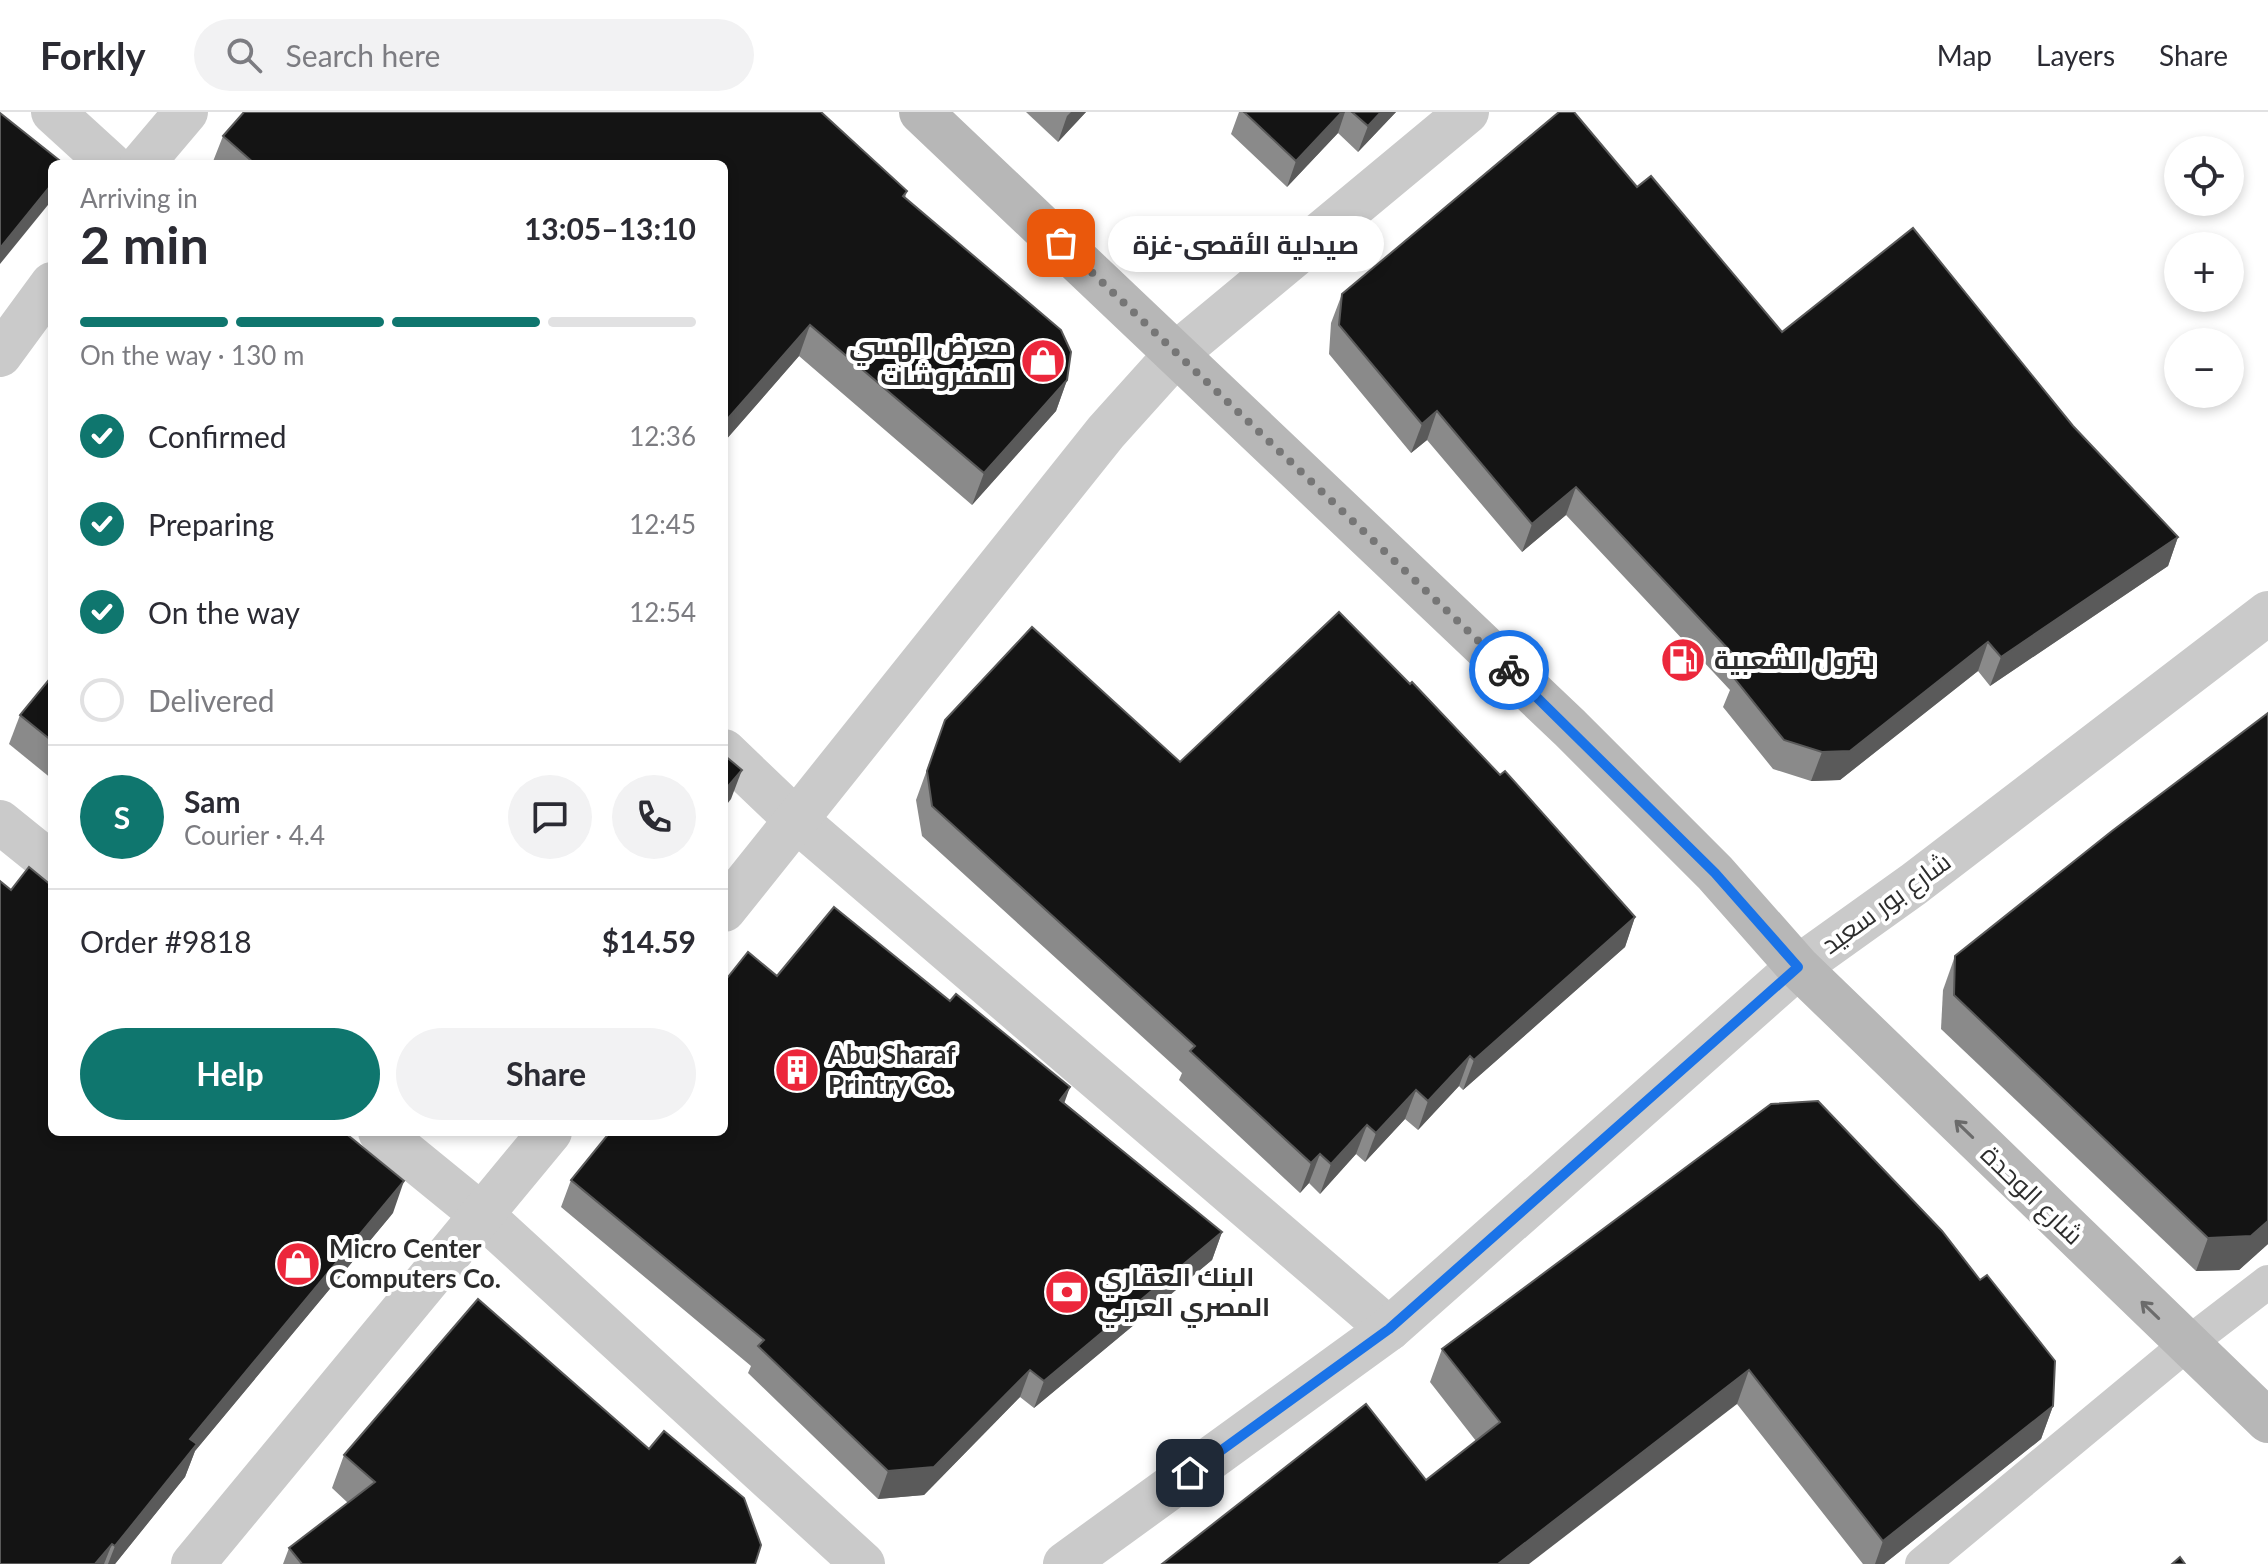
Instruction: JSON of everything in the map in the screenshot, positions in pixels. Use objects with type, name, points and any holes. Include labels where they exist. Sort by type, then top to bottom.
[{"type":"main road","name":"شارع الوحدة","points":[[921,112],[1178,352],[1570,728],[1715,873],[1798,967],[2268,1421]]},
{"type":"street","points":[[53,112],[106,160]]},
{"type":"street","points":[[145,160],[186,112]]},
{"type":"street","points":[[728,905],[1106,432],[1178,352],[1467,112]]},
{"type":"street","points":[[0,355],[48,289]]},
{"type":"street","name":"شارع بور سعيد","points":[[1065,1564],[1389,1329],[1798,967],[1914,884],[2268,613]]},
{"type":"street","points":[[728,755],[795,819],[1389,1329]]},
{"type":"street","points":[[0,822],[48,861]]},
{"type":"street","points":[[385,1136],[483,1216],[863,1564]]},
{"type":"street","points":[[193,1564],[547,1136]]},
{"type":"lane","points":[[1922,1564],[2186,1345],[2268,1282]]},
{"type":"building","points":[[244,112],[821,112],[907,191],[903,196],[1061,330],[1071,352],[1067,380],[984,473],[810,325],[728,418],[728,160],[250,160],[223,136]]},
{"type":"building","points":[[1244,112],[1342,112],[1296,161]]},
{"type":"building","points":[[1352,112],[1381,112],[1368,126]]},
{"type":"building","points":[[1559,112],[1574,112],[1637,187],[1651,176],[1782,332],[1913,228],[2073,426],[2178,537],[2001,657],[1988,642],[1850,751],[1822,752],[1784,740],[1734,678],[1746,668],[1576,487],[1532,524],[1437,411],[1422,424],[1339,325],[1342,294]]},
{"type":"building","points":[[0,113],[59,160],[48,160],[48,189],[0,248]]},
{"type":"building","points":[[1339,612],[1410,684],[1412,682],[1500,775],[1505,771],[1635,917],[1474,1060],[1470,1056],[1428,1101],[1416,1090],[1376,1133],[1367,1125],[1331,1164],[1320,1154],[1311,1163],[1190,1051],[1195,1046],[932,806],[927,771],[945,720],[1032,627],[1180,762]]},
{"type":"building","points":[[48,681],[48,738],[20,715]]},
{"type":"building","points":[[2268,713],[2268,1221],[2251,1236],[2208,1238],[1954,995],[1955,956],[2112,831]]},
{"type":"building","points":[[728,758],[742,770],[728,786]]},
{"type":"building","points":[[29,867],[48,883],[48,1136],[349,1136],[404,1181],[190,1439],[197,1444],[115,1546],[112,1544],[95,1564],[0,1564],[0,881],[11,890]]},
{"type":"building","points":[[834,907],[950,1001],[956,994],[1070,1087],[1060,1100],[1222,1232],[1044,1381],[1030,1370],[934,1467],[888,1471],[758,1346],[764,1340],[571,1180],[607,1136],[728,1136],[728,977],[748,952],[777,976]]},
{"type":"building","points":[[1818,1101],[1942,1231],[1980,1280],[1987,1275],[2055,1361],[2053,1406],[1883,1541],[1749,1370],[1498,1564],[1162,1564],[1366,1404],[1426,1480],[1500,1422],[1442,1349],[1771,1104]]},
{"type":"building","points":[[478,1299],[649,1449],[664,1431],[744,1498],[761,1545],[755,1564],[302,1564],[289,1548],[375,1482],[344,1455]]},
{"type":"building","points":[[2180,1557],[2185,1564],[2172,1564]]},
{"type":"way so far","points":[[1061,243],[1509,670]]},
{"type":"place","name":"صيدلية الأقصى-غزة","points":[[1061,243]]},
{"type":"place","name":"معرض الهسي للمفروشات","points":[[1043,361]]},
{"type":"place","name":"بترول الشعبية","points":[[1683,660]]},
{"type":"place","name":"Abu Sharaf Printry Co.","points":[[797,1070]]},
{"type":"place","name":"Micro Center Computers Co.","points":[[298,1264]]},
{"type":"place","name":"البنك العقاري المصري العربي","points":[[1067,1292]]},
{"type":"route","points":[[1190,1473],[1389,1329],[1798,967],[1715,873],[1509,670]]}]
